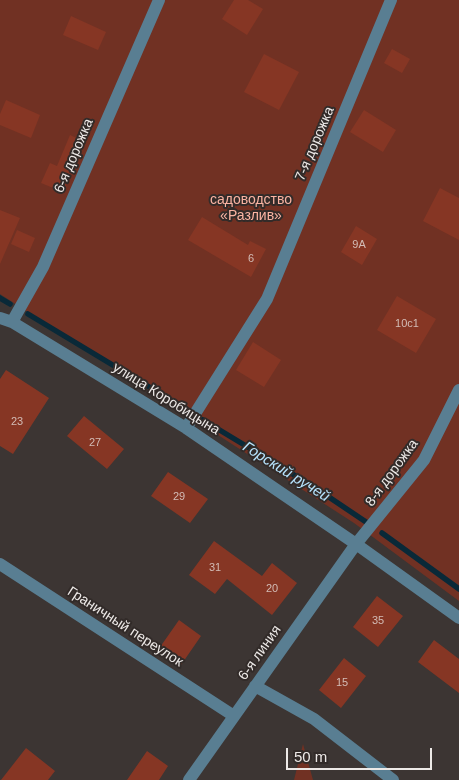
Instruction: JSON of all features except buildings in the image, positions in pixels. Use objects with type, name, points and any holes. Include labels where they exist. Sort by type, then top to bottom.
[{"type":"street","name":"6-я дорожка","points":[[5,323],[43,267],[159,0]]},
{"type":"street","name":"7-я дорожка","points":[[186,428],[267,298],[391,0]]},
{"type":"street","name":"улица Коробицына","points":[[5,323],[186,428],[356,544],[459,618]]},
{"type":"street","name":"8-я дорожка","points":[[356,544],[424,460],[459,390]]},
{"type":"street","name":"6-я линия","points":[[189,780],[356,544]]},
{"type":"street","name":"Граничный переулок","points":[[0,564],[234,716]]},
{"type":"street","points":[[255,686],[314,719],[393,780]]},
{"type":"green space","name":"садоводство «Разлив»","points":[[0,0],[459,0],[459,601],[354,523],[0,294]]},
{"type":"green space","points":[[303,744],[313,780],[294,780]]},
{"type":"waterway","name":"Горский ручей","points":[[0,298],[10,304]]},
{"type":"waterway","name":"Горский ручей","points":[[28,314],[189,411]]},
{"type":"waterway","name":"Горский ручей","points":[[203,420],[314,487],[369,524]]},
{"type":"waterway","name":"Горский ручей","points":[[382,533],[459,589]]}]
